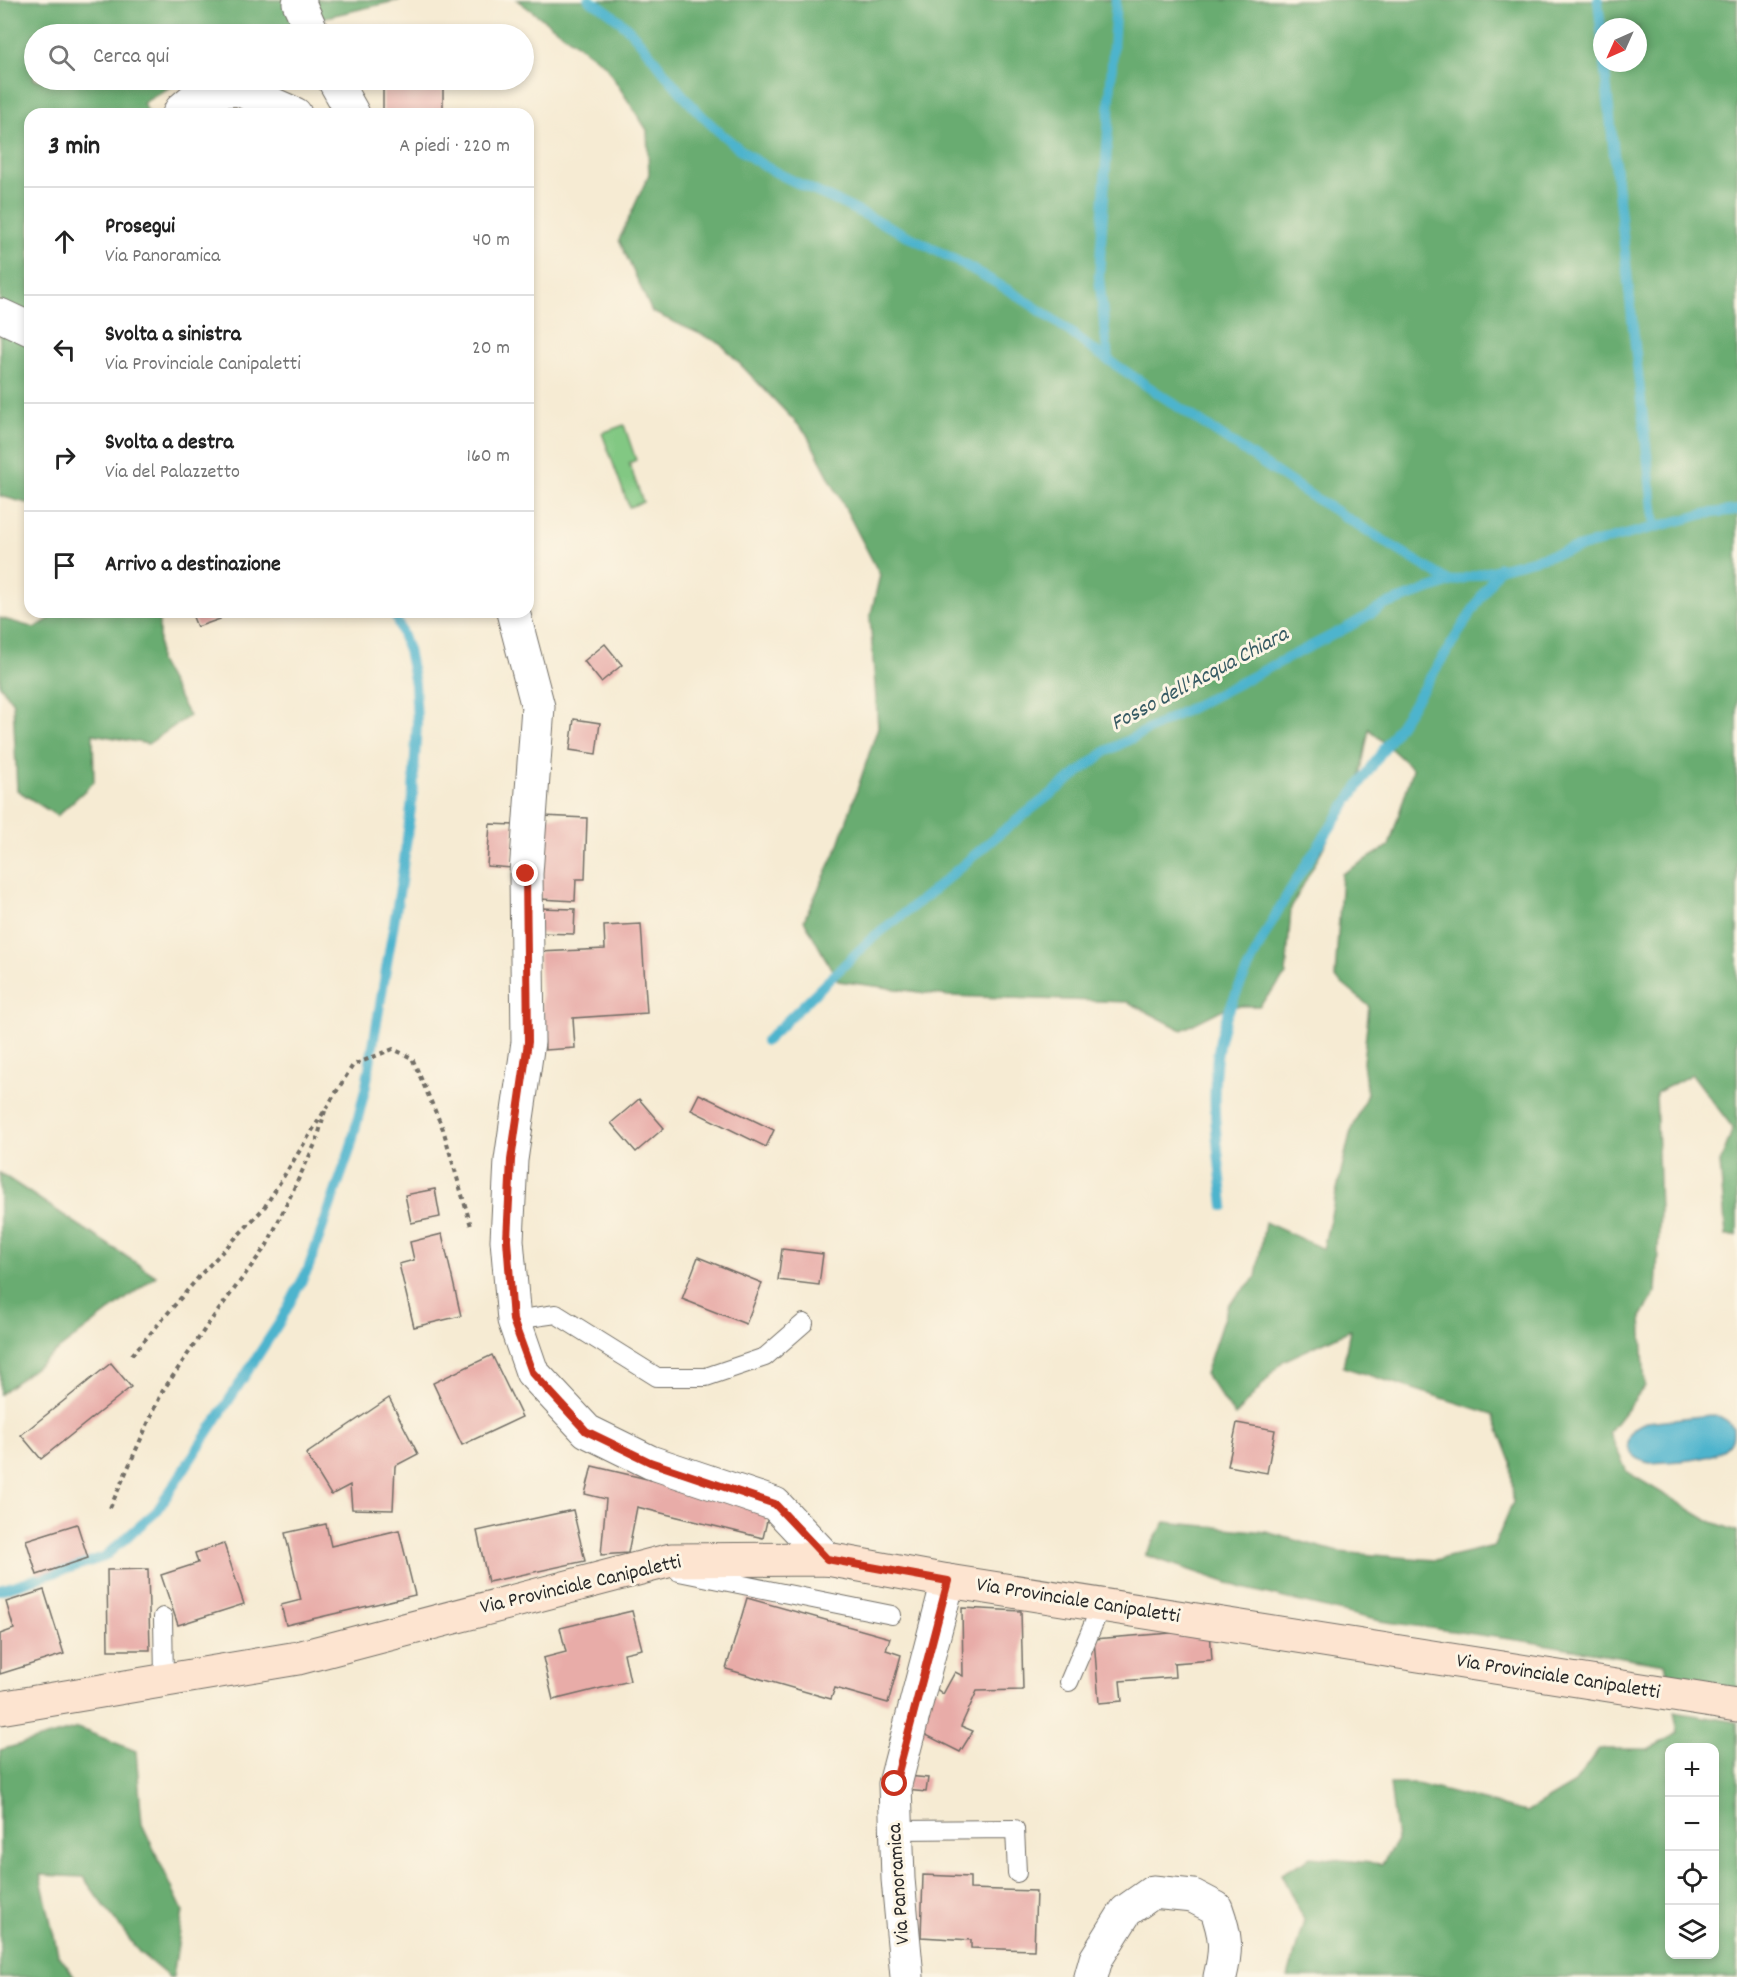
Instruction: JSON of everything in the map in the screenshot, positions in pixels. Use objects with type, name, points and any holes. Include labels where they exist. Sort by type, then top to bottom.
[{"type":"main road","name":"Via Provinciale Canipaletti","points":[[0,1708],[298,1658],[671,1560],[827,1559],[1101,1606],[1737,1706]]},
{"type":"street","points":[[300,0],[299,3],[308,24]]},
{"type":"street","points":[[183,108],[202,92],[226,90]]},
{"type":"street","points":[[240,90],[281,108]]},
{"type":"street","points":[[340,90],[350,108]]},
{"type":"street","points":[[0,315],[24,326]]},
{"type":"street","points":[[515,618],[538,707],[526,874],[528,1042],[511,1160],[507,1240],[513,1320],[532,1372],[586,1431],[650,1462],[775,1504],[827,1559]]},
{"type":"street","name":"Via Panoramica","points":[[907,1977],[896,1830],[895,1784],[948,1581]]},
{"type":"street","points":[[1091,1977],[1096,1959],[1126,1911],[1153,1892],[1194,1896],[1216,1908],[1225,1935],[1224,1962],[1220,1977]]},
{"type":"lane","points":[[513,1320],[556,1314],[657,1377],[706,1377],[765,1357],[804,1323]]},
{"type":"lane","points":[[645,1566],[740,1583],[892,1615]]},
{"type":"lane","points":[[1069,1682],[1101,1606]]},
{"type":"lane","points":[[163,1617],[164,1680]]},
{"type":"lane","points":[[896,1830],[1015,1829],[1017,1873]]},
{"type":"path","points":[[132,1355],[203,1272],[264,1208],[353,1065],[393,1049],[412,1058],[443,1129],[472,1231]]},
{"type":"path","points":[[110,1508],[162,1392],[209,1323],[267,1245],[317,1140],[326,1106]]},
{"type":"green space","points":[[0,0],[400,0],[296,24],[24,24],[24,90],[165,90],[143,103],[146,108],[24,108],[24,502],[0,496]]},
{"type":"green space","points":[[517,0],[1737,0],[1737,1236],[1726,1236],[1720,1163],[1733,1128],[1692,1074],[1656,1093],[1660,1211],[1656,1292],[1641,1317],[1645,1386],[1609,1432],[1627,1472],[1707,1520],[1737,1531],[1737,1693],[1669,1680],[1665,1664],[1380,1621],[1243,1588],[1145,1555],[1165,1522],[1266,1532],[1338,1552],[1435,1560],[1494,1546],[1513,1502],[1511,1461],[1493,1414],[1343,1367],[1350,1330],[1283,1361],[1235,1416],[1205,1374],[1228,1305],[1256,1277],[1265,1222],[1323,1249],[1350,1134],[1367,1094],[1363,1062],[1369,1006],[1335,978],[1342,874],[1389,846],[1413,769],[1369,729],[1359,781],[1291,908],[1286,975],[1259,1006],[1229,1006],[1182,1030],[1128,1002],[948,996],[838,981],[804,920],[838,847],[878,727],[870,618],[880,575],[806,433],[720,343],[652,312],[619,240],[649,174],[647,130],[605,65]]},
{"type":"green space","points":[[624,425],[636,460],[629,463],[643,502],[629,507],[602,433]]},
{"type":"green space","points":[[0,618],[35,628],[51,618],[159,618],[159,661],[189,716],[148,744],[93,734],[94,782],[57,816],[17,790],[13,703],[0,685]]},
{"type":"green space","points":[[0,1173],[156,1276],[0,1394]]},
{"type":"green space","points":[[1674,1712],[1737,1722],[1737,1977],[1288,1977],[1304,1920],[1281,1874],[1311,1857],[1382,1864],[1397,1840],[1390,1784],[1417,1784],[1526,1812],[1575,1783],[1599,1749],[1649,1749],[1678,1733]]},
{"type":"green space","points":[[78,1728],[136,1751],[142,1824],[183,1911],[173,1977],[169,1977],[139,1952],[83,1877],[40,1875],[58,1954],[75,1977],[0,1977],[0,1750]]},
{"type":"water","points":[[1711,1415],[1724,1419],[1733,1429],[1731,1440],[1724,1449],[1714,1455],[1686,1461],[1650,1463],[1634,1456],[1630,1450],[1628,1438],[1631,1432],[1646,1422]]},
{"type":"building","points":[[383,90],[443,90],[443,108],[383,108]]},
{"type":"building","points":[[193,618],[220,618],[220,619],[197,627]]},
{"type":"building","points":[[605,644],[622,665],[601,682],[584,661]]},
{"type":"building","points":[[574,719],[600,723],[596,754],[570,750]]},
{"type":"building","points":[[542,816],[587,818],[585,879],[576,879],[575,901],[540,899]]},
{"type":"building","points":[[490,824],[514,825],[512,868],[487,866]]},
{"type":"building","points":[[537,908],[575,909],[574,934],[537,933]]},
{"type":"building","points":[[641,924],[647,1013],[573,1018],[575,1048],[545,1050],[539,952],[605,949],[604,926]]},
{"type":"building","points":[[699,1094],[774,1130],[766,1147],[691,1110]]},
{"type":"building","points":[[639,1099],[664,1128],[636,1152],[611,1123]]},
{"type":"building","points":[[435,1189],[440,1217],[411,1223],[405,1195]]},
{"type":"building","points":[[442,1234],[461,1316],[414,1327],[399,1264],[414,1260],[410,1242]]},
{"type":"building","points":[[782,1249],[823,1254],[819,1285],[778,1280]]},
{"type":"building","points":[[698,1257],[762,1283],[746,1324],[682,1299]]},
{"type":"building","points":[[492,1355],[522,1417],[462,1445],[433,1383]]},
{"type":"building","points":[[111,1363],[131,1387],[41,1459],[21,1435]]},
{"type":"building","points":[[389,1398],[418,1454],[395,1466],[393,1510],[352,1509],[350,1485],[331,1495],[306,1454]]},
{"type":"building","points":[[1237,1423],[1275,1430],[1267,1473],[1228,1466]]},
{"type":"building","points":[[592,1466],[770,1508],[763,1538],[637,1507],[628,1553],[601,1555],[606,1499],[585,1494]]},
{"type":"building","points":[[573,1510],[585,1561],[488,1582],[477,1531]]},
{"type":"building","points":[[77,1524],[88,1558],[37,1575],[26,1540]]},
{"type":"building","points":[[326,1524],[331,1546],[399,1530],[415,1595],[286,1625],[281,1605],[301,1600],[285,1533]]},
{"type":"building","points":[[224,1544],[244,1604],[178,1625],[161,1575],[198,1563],[195,1553]]},
{"type":"building","points":[[148,1569],[150,1650],[108,1650],[107,1570]]},
{"type":"building","points":[[44,1590],[64,1654],[0,1674],[0,1634],[14,1629],[6,1602]]},
{"type":"building","points":[[747,1598],[890,1638],[886,1650],[901,1655],[888,1703],[835,1688],[831,1699],[726,1669]]},
{"type":"building","points":[[962,1608],[1021,1611],[1023,1690],[977,1691],[961,1726],[973,1731],[960,1752],[918,1731],[934,1687],[943,1694],[955,1672],[963,1676]]},
{"type":"building","points":[[632,1611],[642,1649],[624,1653],[630,1681],[553,1700],[543,1658],[566,1652],[560,1628]]},
{"type":"building","points":[[1210,1630],[1212,1660],[1174,1663],[1175,1677],[1120,1681],[1122,1701],[1099,1703],[1094,1639]]},
{"type":"building","points":[[907,1776],[928,1778],[926,1792],[906,1790]]},
{"type":"building","points":[[923,1875],[970,1877],[970,1889],[1036,1891],[1034,1950],[971,1948],[971,1940],[921,1937]]},
{"type":"waterway","points":[[589,0],[602,7],[625,26],[695,108],[719,132],[750,157],[793,181],[945,255],[1005,288],[1310,495],[1450,582]]},
{"type":"waterway","points":[[1108,360],[1099,277],[1116,0]]},
{"type":"waterway","points":[[1598,0],[1600,18]]},
{"type":"waterway","points":[[1605,72],[1655,527]]},
{"type":"waterway","name":"Fosso dell'Acqua Chiara","points":[[766,1041],[871,939],[929,894],[998,835],[1105,752],[1350,626],[1385,605],[1450,582],[1704,514],[1737,510]]},
{"type":"waterway","points":[[1224,1206],[1215,1115],[1216,1069],[1224,1025],[1233,1001],[1264,936],[1294,884],[1409,711],[1500,567]]},
{"type":"waterway","points":[[0,1590],[104,1557],[157,1511],[281,1320],[308,1269],[350,1150],[366,1086],[401,882],[413,793],[417,722],[415,684],[408,650],[396,618]]},
{"type":"route","points":[[526,874],[528,1042],[511,1160],[507,1240],[513,1320],[532,1372],[586,1431],[650,1462],[775,1504],[827,1559],[948,1581],[895,1784]]}]
